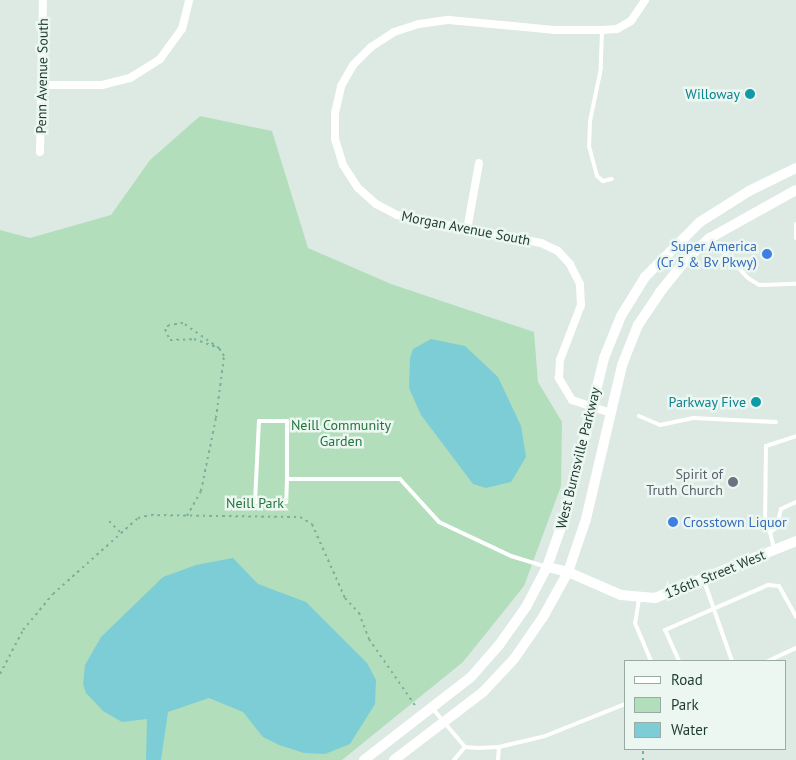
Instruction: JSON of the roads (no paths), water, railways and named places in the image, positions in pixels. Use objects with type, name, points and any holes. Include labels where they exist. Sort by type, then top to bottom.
[{"type":"street","name":"Penn Avenue South","points":[[40,152],[43,0]]},
{"type":"street","points":[[42,86],[102,85],[130,78],[160,59],[182,28],[189,0]]},
{"type":"street","name":"Morgan Avenue South","points":[[611,413],[590,408],[572,400],[559,378],[560,360],[581,305],[580,284],[570,264],[558,252],[541,243],[397,216],[376,204],[358,188],[343,165],[335,139],[337,104],[341,86],[353,65],[371,46],[394,32],[418,24],[449,20],[554,30],[617,29],[631,21],[645,0]]},
{"type":"street","points":[[467,230],[478,163]]},
{"type":"street","name":"West Burnsville Parkway","points":[[364,760],[433,709],[471,677],[499,645],[526,607],[547,567],[566,513],[590,408],[621,316],[645,277],[698,224],[749,191],[796,168]]},
{"type":"street","name":"West Burnsville Parkway","points":[[394,760],[447,723],[483,692],[514,659],[568,572],[586,519],[622,365],[638,325],[686,260],[710,238],[796,190]]},
{"type":"street","points":[[698,224],[710,238]]},
{"type":"street","name":"136th Street West","points":[[547,567],[568,572],[621,595],[655,598],[704,581],[796,541]]},
{"type":"lane","points":[[602,30],[601,68],[590,120],[589,146],[597,176],[603,181],[612,179]]},
{"type":"lane","points":[[796,224],[796,238]]},
{"type":"lane","points":[[710,238],[748,278],[759,285],[796,284]]},
{"type":"lane","points":[[639,416],[660,425],[693,418],[776,422]]},
{"type":"lane","points":[[259,420],[287,421],[287,479],[286,502],[255,502],[259,420]]},
{"type":"lane","points":[[774,550],[770,532],[765,526],[766,446],[796,436]]},
{"type":"lane","points":[[287,479],[400,479],[439,522],[511,556],[547,567]]},
{"type":"lane","points":[[770,532],[776,528],[782,509],[796,502]]},
{"type":"lane","points":[[704,581],[712,610],[732,660]]},
{"type":"lane","points":[[679,660],[665,630],[773,584],[785,593],[796,617]]},
{"type":"lane","points":[[640,597],[636,623],[651,660]]},
{"type":"lane","points":[[770,660],[796,648]]},
{"type":"lane","points":[[454,760],[465,747],[499,747],[569,728],[624,704]]},
{"type":"lane","points":[[433,709],[447,723],[465,747]]},
{"type":"lane","points":[[498,760],[499,747]]},
{"type":"water","points":[[431,339],[465,346],[498,377],[521,426],[526,457],[511,482],[486,488],[473,484],[421,415],[409,388],[410,358],[413,349]]},
{"type":"water","points":[[233,558],[258,584],[306,602],[367,663],[376,680],[375,704],[350,744],[325,754],[304,753],[279,745],[263,737],[243,712],[209,698],[168,712],[161,760],[146,760],[147,719],[122,722],[103,711],[86,693],[83,684],[85,665],[101,637],[163,577],[196,565]]},
{"type":"place","name":"Willoway","points":[[750,94]]},
{"type":"place","name":"Super America (Cr 5 & Bv Pkwy)","points":[[767,254]]},
{"type":"place","name":"Parkway Five","points":[[756,402]]},
{"type":"place","name":"Spirit of Truth Church","points":[[733,482]]},
{"type":"place","name":"Crosstown Liquor","points":[[673,522]]},
{"type":"park label","name":"Neill Community Garden","points":[[341,434]]},
{"type":"park label","name":"Neill Park","points":[[255,503]]}]
